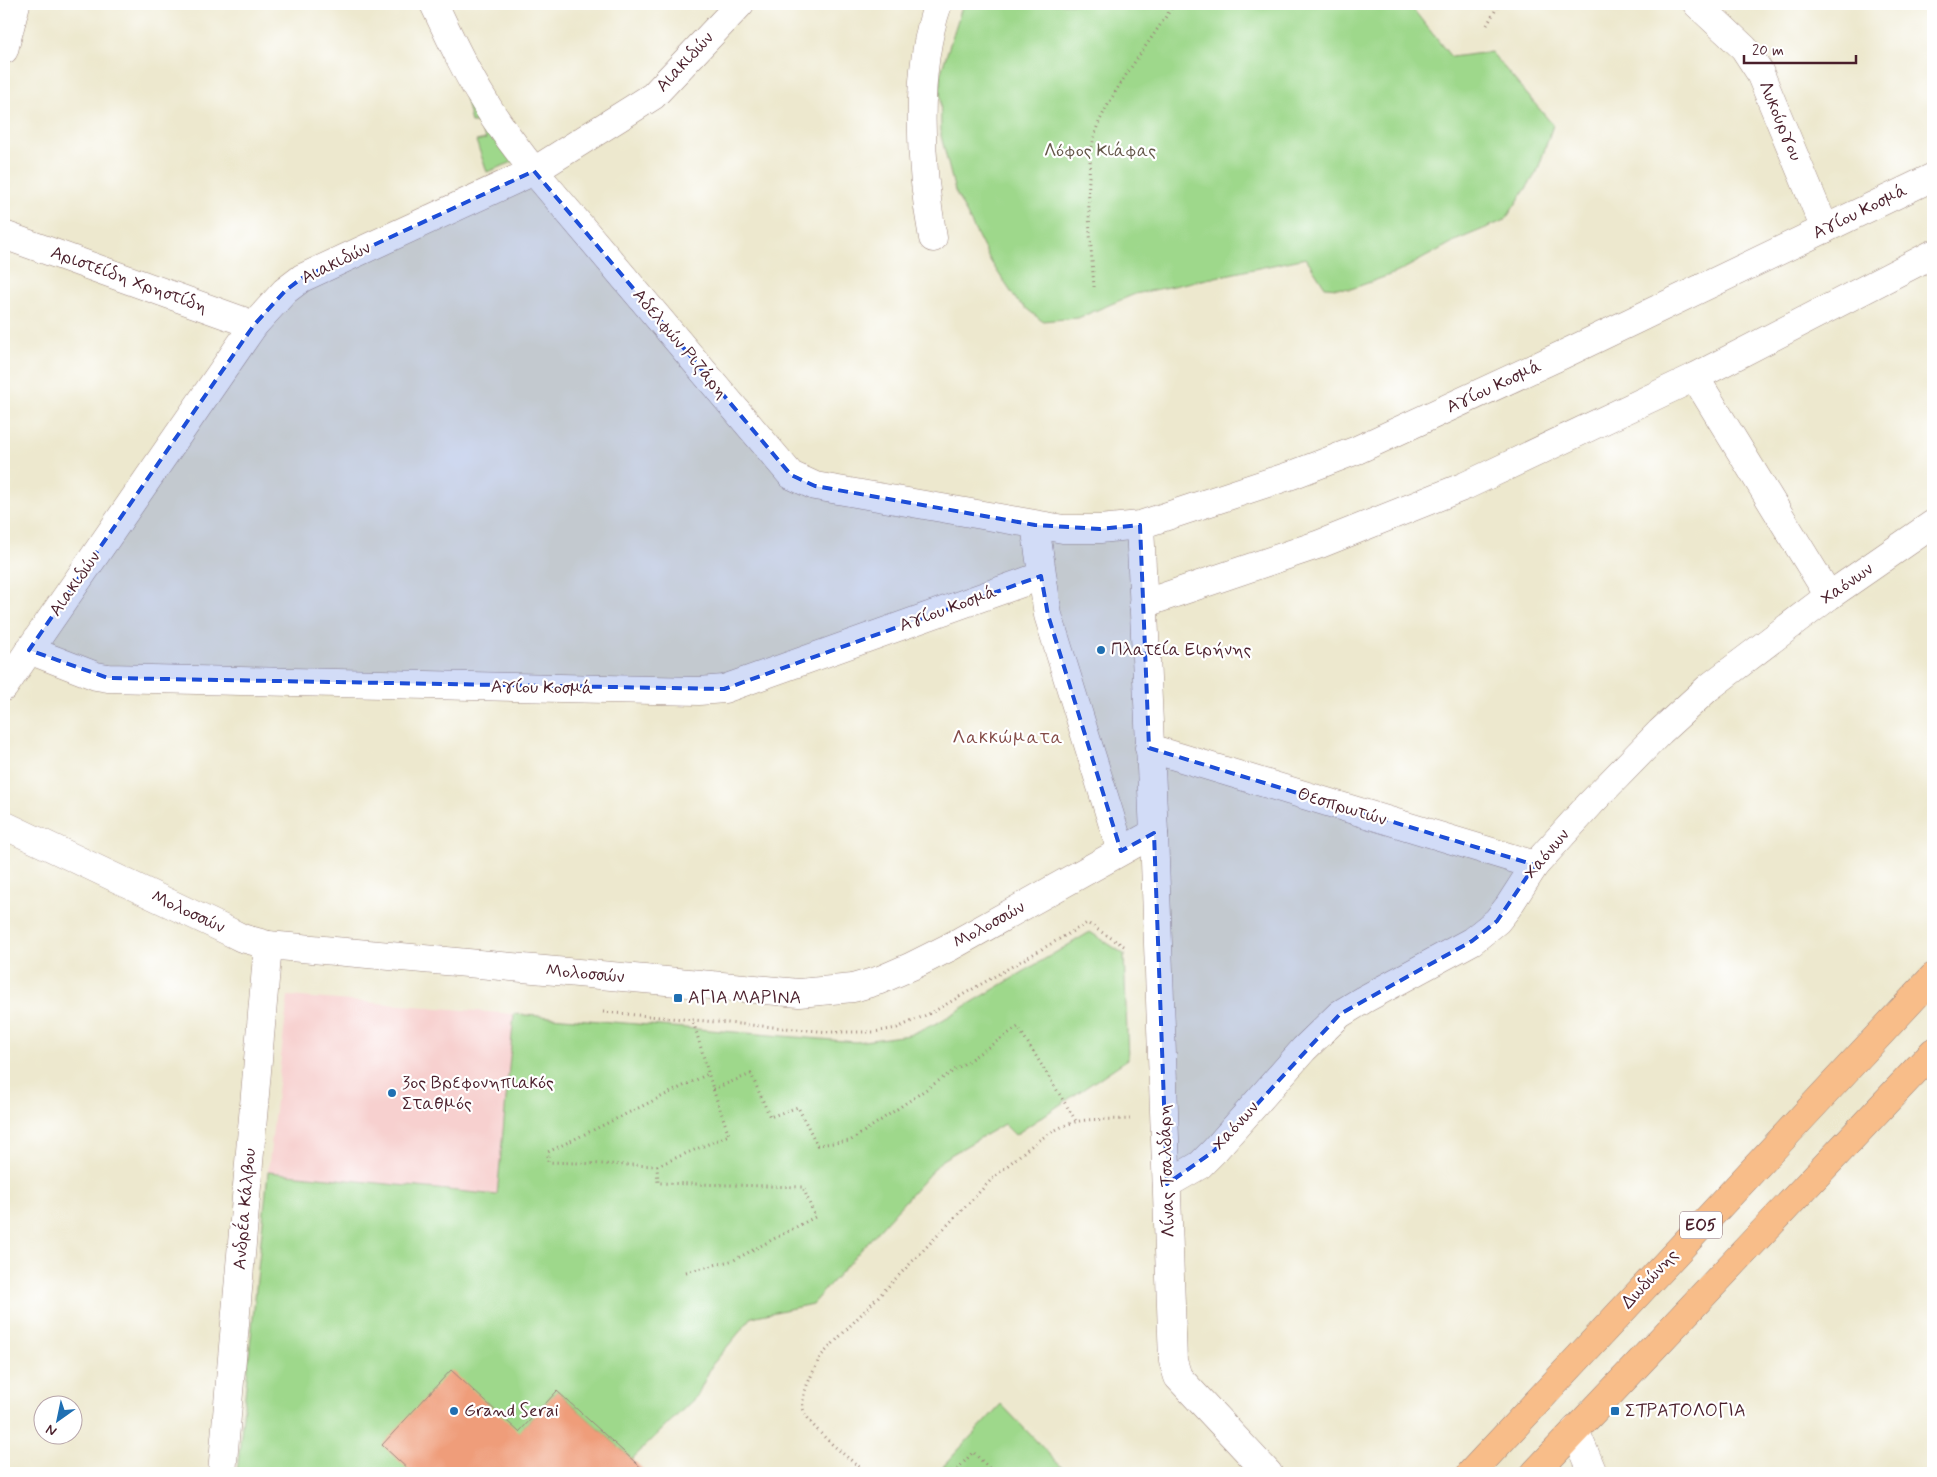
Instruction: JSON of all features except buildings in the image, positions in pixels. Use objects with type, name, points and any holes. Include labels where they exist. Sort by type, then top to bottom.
[{"type":"main road","name":"Δωδώνης","points":[[1471,1473],[1933,977]]},
{"type":"main road","name":"ΕΟ5","points":[[1535,1473],[1933,1052]]},
{"type":"street","points":[[4,50],[16,4]]},
{"type":"street","name":"Αδελφών Ριζάρη","points":[[434,4],[451,42],[482,99],[534,171],[791,475],[814,486],[1035,525]]},
{"type":"street","name":"Αιακιδών","points":[[4,687],[254,325],[285,291],[302,278],[534,171],[652,96],[740,4]]},
{"type":"street","points":[[932,238],[927,208],[922,134],[922,100],[930,34],[938,4]]},
{"type":"street","name":"Λυκούργου","points":[[1697,4],[1744,48],[1759,71],[1825,229]]},
{"type":"street","name":"Αγίου Κοσμά","points":[[1035,525],[1063,529],[1100,529],[1140,525],[1292,475],[1357,450],[1570,351],[1933,177]]},
{"type":"street","name":"Αριστείδη Χρηστίδη","points":[[4,235],[254,325]]},
{"type":"street","points":[[1143,604],[1320,544],[1465,486],[1695,377],[1933,254]]},
{"type":"street","points":[[1695,377],[1829,596]]},
{"type":"street","name":"Χαόνων","points":[[1167,1184],[1200,1165],[1304,1049],[1340,1014],[1472,941],[1497,921],[1508,908],[1535,865],[1616,777],[1660,732],[1708,688],[1829,596],[1933,524]]},
{"type":"street","points":[[1035,525],[1048,615],[1121,851]]},
{"type":"street","name":"Λίνας Τσαλδάρη","points":[[1140,525],[1175,1370],[1178,1377],[1268,1473]]},
{"type":"street","name":"Αγίου Κοσμά","points":[[29,650],[96,676],[108,678],[699,691],[724,689],[1041,576]]},
{"type":"street","name":"Θεσπρωτών","points":[[1149,748],[1535,865]]},
{"type":"street","name":"Μολοσσών","points":[[4,825],[235,935],[268,945],[789,992],[823,992],[853,988],[880,980],[948,948],[1154,833]]},
{"type":"street","name":"Ανδρέα Κάλβου","points":[[222,1473],[268,945]]},
{"type":"street","points":[[1575,1430],[1593,1473]]},
{"type":"path","points":[[1094,287],[1089,171],[1099,121],[1174,4]]},
{"type":"path","points":[[1487,25],[1499,4]]},
{"type":"path","points":[[594,1011],[830,1032],[874,1032],[897,1028],[933,1012],[1087,923],[1130,950]]},
{"type":"path","points":[[693,1021],[708,1074],[729,1135],[657,1166],[548,1162],[548,1152],[708,1074]]},
{"type":"path","points":[[713,1089],[751,1074],[770,1117],[798,1107],[817,1146],[850,1140],[1018,1027],[1076,1121]]},
{"type":"path","points":[[867,1473],[809,1420],[803,1407],[805,1392],[820,1357],[992,1179],[1016,1159],[1055,1130],[1076,1121],[1138,1119]]},
{"type":"path","points":[[657,1166],[658,1183],[803,1187],[815,1217],[734,1260],[686,1272]]},
{"type":"path","points":[[954,1473],[973,1452],[994,1473]]},
{"type":"highlighted area","points":[[534,171],[791,475],[815,486],[1035,525],[1100,529],[1140,525],[1149,748],[1535,865],[1497,921],[1472,941],[1340,1014],[1214,1151],[1167,1184],[1154,833],[1121,851],[1048,615],[1041,576],[724,689],[108,678],[29,650],[254,325],[285,291],[302,278]]},
{"type":"shaded area","name":"3ος Βρεφονηπιακός Σταθμός","points":[[288,996],[514,1014],[497,1195],[268,1172]]},
{"type":"green space","name":"Λόφος Κιάφας","points":[[963,4],[1409,4],[1451,57],[1491,52],[1553,125],[1537,172],[1505,220],[1457,240],[1398,272],[1351,289],[1325,287],[1306,258],[1135,294],[1078,318],[1042,321],[1017,301],[991,262],[955,191],[941,136],[940,75]]},
{"type":"green space","points":[[465,95],[518,160],[487,172],[476,141],[486,139],[477,123],[471,123]]},
{"type":"green space","points":[[1090,932],[1124,954],[1128,1059],[1015,1135],[1004,1124],[942,1160],[812,1304],[752,1317],[712,1365],[697,1396],[632,1459],[557,1391],[519,1432],[410,1473],[237,1473],[268,1172],[497,1195],[514,1014],[856,1042],[909,1035],[939,1022]]},
{"type":"green space","points":[[1001,1404],[1067,1473],[937,1473]]},
{"type":"place","name":"Πλατεία Ειρήνης","points":[[1101,650]]},
{"type":"place","name":"ΑΓΙΑ ΜΑΡΙΝΑ","points":[[678,998]]},
{"type":"place","name":"3ος Βρεφονηπιακός Σταθμός","points":[[392,1093]]},
{"type":"place","name":"Grand Serai","points":[[454,1411]]},
{"type":"place","name":"ΣΤΡΑΤΟΛΟΓΙΑ","points":[[1615,1411]]},
{"type":"district","name":"Λακκώματα","points":[[1008,737]]}]
